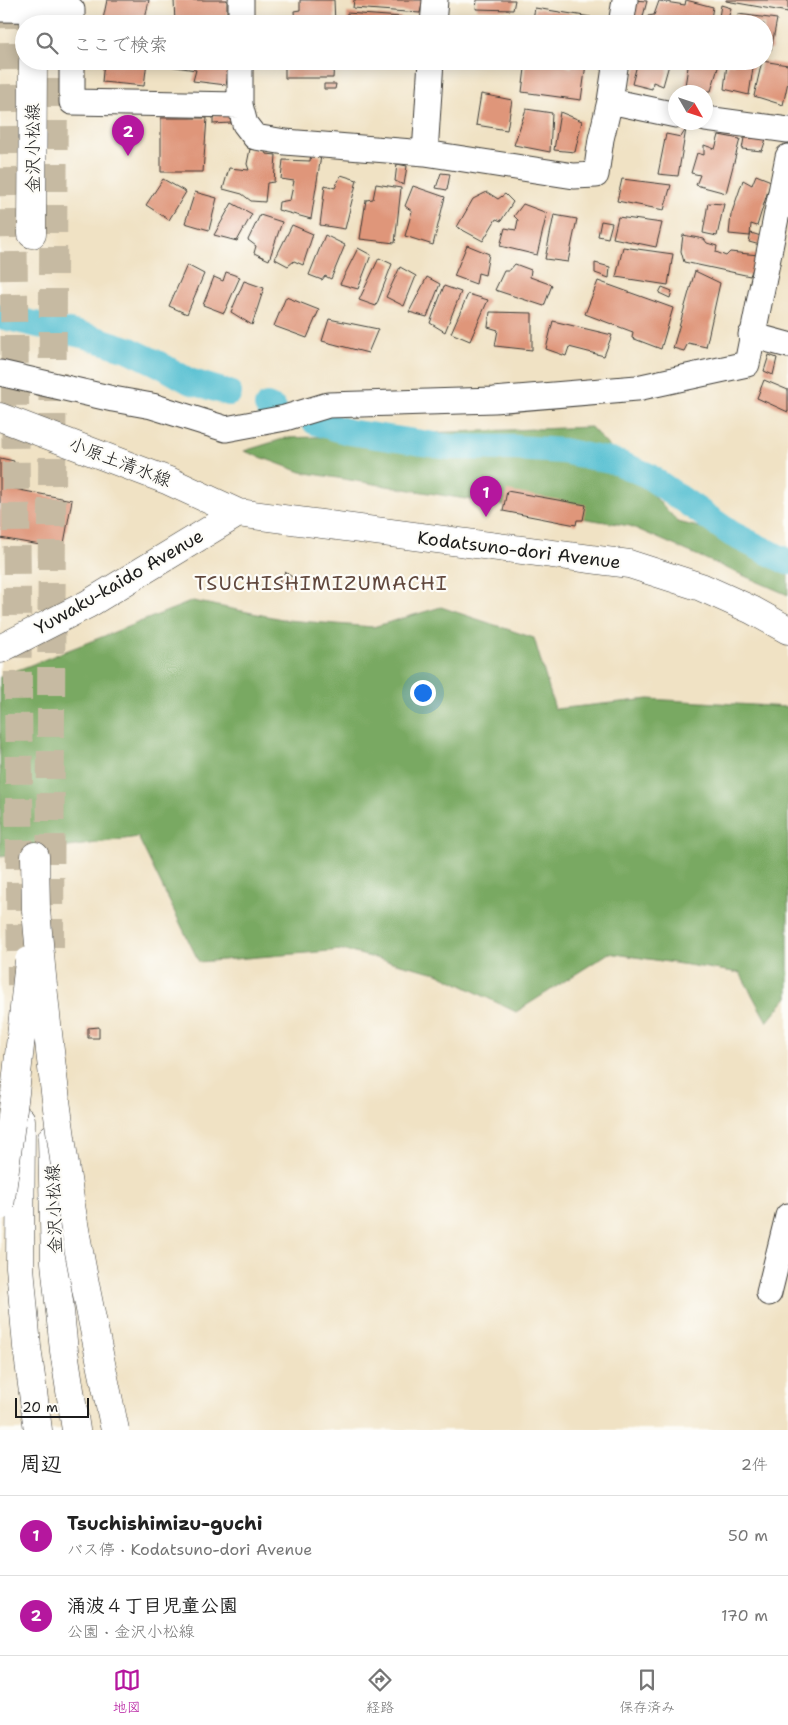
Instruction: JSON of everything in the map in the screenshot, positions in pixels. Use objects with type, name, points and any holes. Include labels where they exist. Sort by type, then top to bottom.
[{"type":"main road","name":"金沢小松線","points":[[32,234],[33,70]]},
{"type":"main road","name":"小原土清水線","points":[[0,417],[169,480],[238,513]]},
{"type":"main road","name":"Kodatsuno-dori Avenue","points":[[238,513],[629,564],[701,587],[752,610],[788,630]]},
{"type":"main road","name":"Yuwaku-kaido Avenue","points":[[0,649],[88,604],[238,513]]},
{"type":"main road","points":[[35,856],[36,910],[45,1013],[70,1199],[115,1430]]},
{"type":"main road","points":[[0,1206],[36,910]]},
{"type":"main road","name":"金沢小松線","points":[[21,985],[20,1267],[27,1347],[38,1430]]},
{"type":"main road","name":"金沢小松線","points":[[49,986],[55,1262],[64,1350],[76,1430]]},
{"type":"street","points":[[241,0],[241,15]]},
{"type":"street","points":[[434,15],[435,0]]},
{"type":"street","points":[[622,15],[625,0]]},
{"type":"street","points":[[0,9],[34,11],[72,10],[72,15]]},
{"type":"street","points":[[72,70],[72,102],[240,105]]},
{"type":"street","points":[[240,70],[240,105],[245,124],[255,137],[285,142],[425,153],[574,176],[596,175],[601,138],[610,101],[615,70]]},
{"type":"street","points":[[425,153],[430,70]]},
{"type":"street","points":[[610,101],[668,113]]},
{"type":"street","points":[[713,120],[788,130]]},
{"type":"street","points":[[0,373],[152,406],[226,429],[285,418],[328,405],[494,400],[637,388],[746,364],[788,157]]},
{"type":"street","points":[[751,335],[788,345]]},
{"type":"street","points":[[769,1293],[788,1216]]},
{"type":"green space","points":[[591,427],[678,522],[788,549],[788,595],[630,526],[301,472],[244,451],[286,438]]},
{"type":"green space","points":[[193,601],[287,620],[373,627],[441,607],[534,638],[555,709],[649,699],[788,707],[788,997],[767,1022],[740,973],[609,953],[516,1012],[437,973],[342,950],[199,962],[138,837],[0,857],[0,677]]},
{"type":"building","points":[[107,0],[149,0],[146,15],[104,15]]},
{"type":"building","points":[[174,0],[227,0],[227,15],[175,15]]},
{"type":"building","points":[[300,0],[334,0],[335,15],[294,15],[294,11],[300,10]]},
{"type":"building","points":[[354,0],[423,0],[420,13],[353,8]]},
{"type":"building","points":[[477,0],[515,0],[513,10],[476,9]]},
{"type":"building","points":[[633,0],[647,1],[643,15],[631,15]]},
{"type":"building","points":[[686,0],[713,7],[712,15],[654,15],[659,1],[685,5]]},
{"type":"building","points":[[788,0],[788,12],[726,1]]},
{"type":"building","points":[[721,5],[731,8],[729,15],[719,15]]},
{"type":"building","points":[[535,8],[579,15],[534,15]]},
{"type":"building","points":[[347,13],[374,15],[347,15]]},
{"type":"building","points":[[773,18],[777,19],[773,40]]},
{"type":"building","points":[[773,63],[788,65],[788,82],[783,105],[754,96],[760,70],[773,70]]},
{"type":"building","points":[[103,70],[146,70],[144,86],[102,82]]},
{"type":"building","points":[[196,70],[229,70],[226,85],[193,81]]},
{"type":"building","points":[[285,70],[333,70],[333,78],[285,78]]},
{"type":"building","points":[[525,70],[585,70],[581,100],[522,92]]},
{"type":"building","points":[[636,70],[667,70],[663,86],[653,82],[652,89],[632,84]]},
{"type":"building","points":[[688,70],[717,70],[713,85],[685,85]]},
{"type":"building","points":[[726,70],[753,70],[749,95],[724,89]]},
{"type":"building","points":[[324,84],[336,84],[335,89],[324,89]]},
{"type":"building","points":[[481,94],[512,100],[507,130],[476,125]]},
{"type":"building","points":[[526,109],[552,113],[550,152],[514,145]]},
{"type":"building","points":[[560,112],[582,121],[575,152],[554,150]]},
{"type":"building","points":[[213,115],[231,115],[231,123],[213,124]]},
{"type":"building","points":[[161,118],[207,118],[203,172],[161,172]]},
{"type":"building","points":[[686,130],[678,176],[658,174],[666,134],[681,137]]},
{"type":"building","points":[[719,135],[740,139],[726,193],[696,185],[700,175],[691,173],[697,153],[704,155],[704,145],[715,149]]},
{"type":"building","points":[[744,138],[766,139],[762,151],[742,149]]},
{"type":"building","points":[[250,149],[264,150],[266,154],[276,155],[274,182],[267,183],[265,202],[251,201],[242,194],[223,189],[229,168],[249,170],[247,164]]},
{"type":"building","points":[[311,154],[321,156],[311,219],[278,210],[279,202],[290,200],[294,181],[281,179],[283,160],[310,161]]},
{"type":"building","points":[[397,164],[407,166],[404,185],[395,181]]},
{"type":"building","points":[[441,173],[450,174],[447,190],[436,188]]},
{"type":"building","points":[[341,175],[357,180],[345,229],[320,225],[325,185],[335,188]]},
{"type":"building","points":[[756,175],[771,181],[757,226],[751,224],[750,236],[729,234],[731,215],[743,180],[752,185]]},
{"type":"building","points":[[163,179],[186,192],[169,220],[146,205]]},
{"type":"building","points":[[622,179],[671,185],[664,210],[617,201]]},
{"type":"building","points":[[376,184],[401,188],[395,243],[360,239],[366,200],[373,199]]},
{"type":"building","points":[[413,186],[445,197],[433,245],[405,236],[412,211],[405,206]]},
{"type":"building","points":[[195,192],[217,198],[209,230],[185,223]]},
{"type":"building","points":[[487,192],[498,199],[505,194],[513,202],[501,221],[496,219],[483,241],[457,227],[473,199]]},
{"type":"building","points":[[232,203],[252,214],[237,241],[214,235]]},
{"type":"building","points":[[708,203],[724,204],[717,236],[703,233]]},
{"type":"building","points":[[523,204],[547,213],[537,255],[500,246],[505,228],[516,230],[518,220],[514,216]]},
{"type":"building","points":[[260,215],[282,222],[269,260],[254,253],[256,246],[248,240]]},
{"type":"building","points":[[554,215],[577,219],[568,262],[545,259]]},
{"type":"building","points":[[618,217],[662,223],[656,247],[613,238]]},
{"type":"building","points":[[601,221],[612,223],[608,238],[598,236]]},
{"type":"building","points":[[292,225],[313,234],[303,265],[294,261],[288,266],[275,259]]},
{"type":"building","points":[[751,233],[761,236],[760,245],[749,242]]},
{"type":"building","points":[[325,235],[345,245],[331,279],[325,276],[322,280],[309,275]]},
{"type":"building","points":[[683,235],[704,239],[707,243],[717,246],[716,252],[726,256],[730,252],[758,255],[750,276],[684,262],[681,251]]},
{"type":"building","points":[[467,245],[489,254],[485,275],[478,273],[476,284],[454,276]]},
{"type":"building","points":[[623,247],[673,254],[668,285],[616,277]]},
{"type":"building","points":[[358,248],[371,255],[358,289],[340,284]]},
{"type":"building","points":[[379,258],[392,264],[376,306],[359,300]]},
{"type":"building","points":[[595,263],[610,267],[609,278],[595,273]]},
{"type":"building","points":[[515,264],[531,270],[530,277],[552,285],[544,306],[495,290],[504,271],[509,271]]},
{"type":"building","points":[[187,265],[204,274],[187,314],[169,306]]},
{"type":"building","points":[[400,267],[416,276],[404,306],[386,297]]},
{"type":"building","points":[[695,271],[720,283],[706,347],[688,343],[684,351],[673,348]]},
{"type":"building","points":[[226,272],[240,277],[224,313],[203,305],[214,277],[223,281]]},
{"type":"building","points":[[427,277],[440,284],[427,317],[409,312]]},
{"type":"building","points":[[244,281],[264,288],[252,325],[231,312]]},
{"type":"building","points":[[598,281],[673,308],[661,349],[632,338],[633,332],[585,314]]},
{"type":"building","points":[[444,286],[461,292],[445,332],[430,323]]},
{"type":"building","points":[[662,287],[672,291],[670,298],[659,293]]},
{"type":"building","points":[[468,294],[488,300],[470,341],[451,333]]},
{"type":"building","points":[[286,297],[319,310],[307,338],[274,326]]},
{"type":"building","points":[[490,312],[532,313],[532,350],[495,346],[498,330],[488,327]]},
{"type":"building","points":[[329,319],[378,329],[368,353],[322,341]]},
{"type":"building","points":[[553,321],[612,335],[604,356],[569,347],[566,356],[546,349]]},
{"type":"building","points":[[769,355],[777,358],[773,375],[764,371]]},
{"type":"building","points":[[764,380],[788,390],[788,412],[757,398]]},
{"type":"building","points":[[0,458],[14,461],[9,488],[72,500],[63,549],[0,538]]},
{"type":"building","points":[[507,491],[586,505],[583,520],[577,520],[576,525],[503,511]]},
{"type":"building","points":[[285,572],[295,579],[289,587],[279,580]]},
{"type":"building","points":[[99,1027],[99,1038],[88,1038],[88,1028]]},
{"type":"waterway","points":[[0,316],[86,336],[130,350],[189,381],[229,393]]},
{"type":"waterway","points":[[267,406],[274,409]]},
{"type":"waterway","points":[[315,422],[349,432],[449,447],[563,451],[615,462]]},
{"type":"waterway","points":[[621,464],[647,475],[732,534],[788,562]]},
{"type":"tunnel","points":[[11,0],[21,985]]},
{"type":"tunnel","points":[[50,947],[54,70]]},
{"type":"place","name":"涌波４丁目児童公園","points":[[128,156]]},
{"type":"place","name":"Tsuchishimizu-guchi","points":[[486,517]]},
{"type":"district","name":"TSUCHISHIMIZUMACHI","points":[[321,583]]}]
